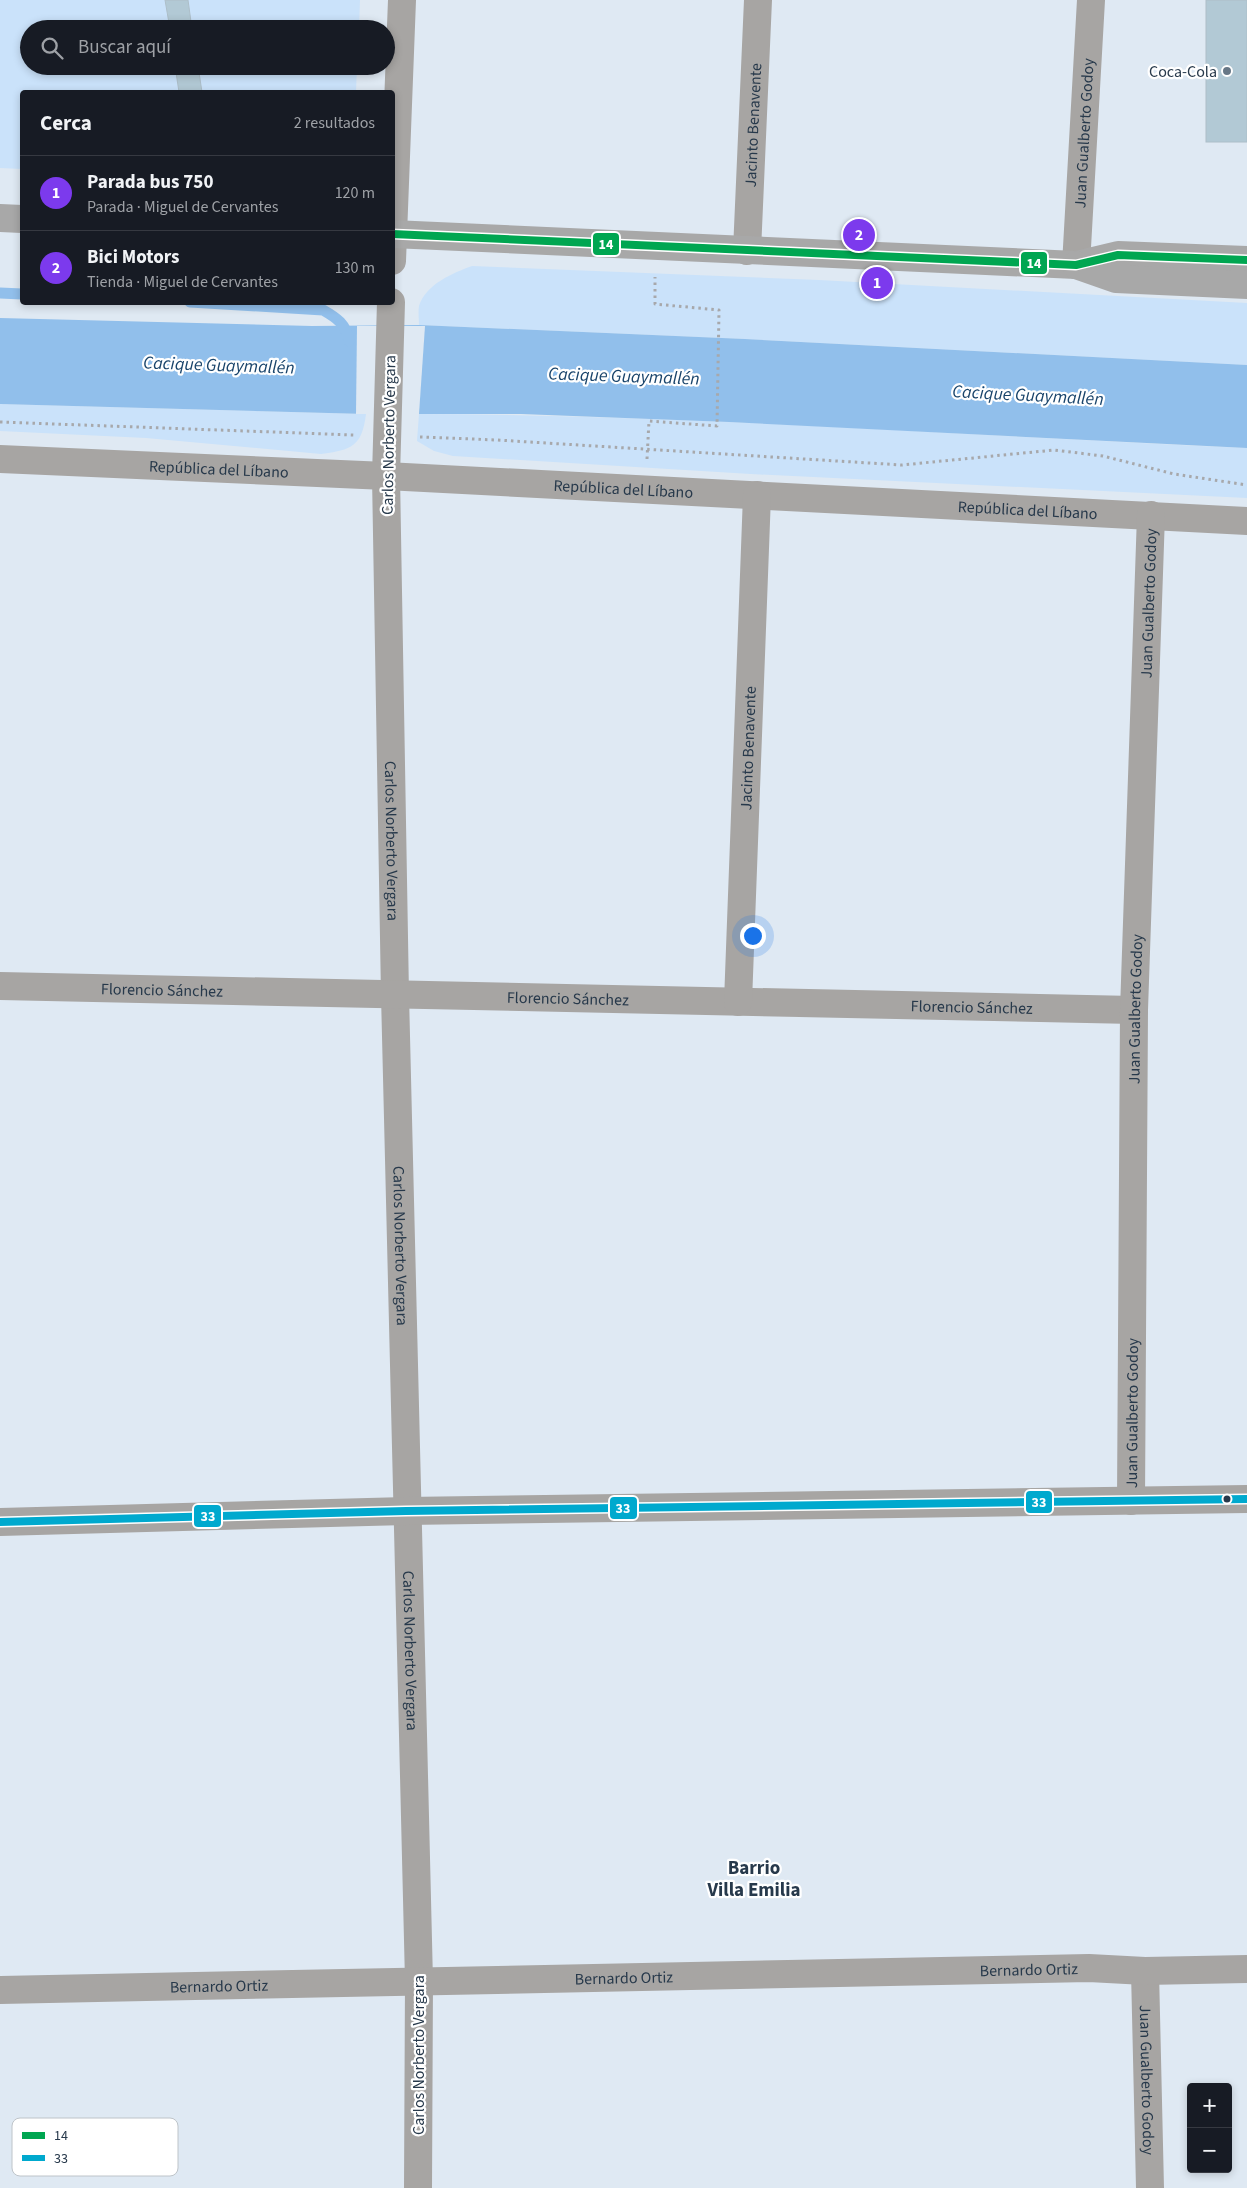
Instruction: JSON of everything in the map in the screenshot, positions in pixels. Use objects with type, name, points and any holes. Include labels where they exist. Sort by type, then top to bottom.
[{"type":"main road","points":[[0,218],[20,219]]},
{"type":"main road","points":[[395,234],[1076,264],[1118,255],[1247,260]]},
{"type":"main road","points":[[1076,264],[1116,279],[1247,285]]},
{"type":"street","points":[[395,182],[402,0]]},
{"type":"street","name":"Jacinto Benavente","points":[[747,251],[758,0]]},
{"type":"street","name":"Juan Gualberto Godoy","points":[[1076,264],[1092,0]]},
{"type":"street","name":"Carlos Norberto Vergara","points":[[391,314],[386,476],[406,1511],[419,1980],[418,2188]]},
{"type":"street","name":"República del Líbano","points":[[0,459],[386,476],[1247,521]]},
{"type":"street","name":"Jacinto Benavente","points":[[738,1002],[757,495]]},
{"type":"street","name":"Juan Gualberto Godoy","points":[[1131,1501],[1134,1010],[1151,515]]},
{"type":"street","name":"Florencio Sánchez","points":[[0,986],[1134,1010]]},
{"type":"street","points":[[0,1522],[406,1511],[1247,1499]]},
{"type":"street","name":"Bernardo Ortiz","points":[[0,1990],[1079,1968],[1145,1971],[1247,1969]]},
{"type":"street","name":"Juan Gualberto Godoy","points":[[1145,1971],[1150,2188]]},
{"type":"path","points":[[646,489],[649,421],[717,426],[719,310]]},
{"type":"path","points":[[0,422],[387,425],[497,440],[902,465],[1054,450],[1103,456],[1174,474],[1247,485]]},
{"type":"shaded area","points":[[0,0],[360,0],[359,20],[20,20],[20,75],[357,75],[356,90],[20,90],[20,169],[0,168]]},
{"type":"shaded area","points":[[472,266],[819,280],[1247,303],[1247,365],[745,339],[419,325],[419,306],[428,291],[441,280]]},
{"type":"shaded area","points":[[0,404],[366,414],[362,433],[354,444],[341,451],[321,454],[146,438],[0,431]]},
{"type":"shaded area","points":[[419,414],[522,415],[730,422],[1247,448],[1247,498],[751,474],[453,456],[434,451],[417,441]]},
{"type":"water","name":"Cacique Guaymallén","points":[[0,318],[312,326],[419,325],[745,339],[1247,365],[1247,448],[729,422],[521,414],[366,414],[0,404]]},
{"type":"pier","points":[[357,326],[425,326],[419,414],[356,414]]},
{"type":"building","points":[[165,0],[188,0],[191,20],[168,20]]},
{"type":"building","name":"Coca-Cola","points":[[1206,0],[1247,0],[1247,142],[1206,142]]},
{"type":"building","points":[[176,75],[199,75],[202,90],[179,90]]},
{"type":"waterway","points":[[0,293],[20,294]]},
{"type":"waterway","points":[[240,305],[323,310],[340,322],[346,330],[349,341]]},
{"type":"transit line","name":"14","points":[[395,234],[1076,265],[1118,255],[1247,260]]},
{"type":"transit line","name":"33","points":[[0,1522],[406,1511],[1247,1499]]},
{"type":"place","name":"Coca-Cola","points":[[1227,71]]},
{"type":"place","name":"Bici Motors","points":[[859,235]]},
{"type":"place","name":"Parada bus 750","points":[[877,283]]},
{"type":"district","name":"Barrio Villa Emilia","points":[[754,1878]]}]
